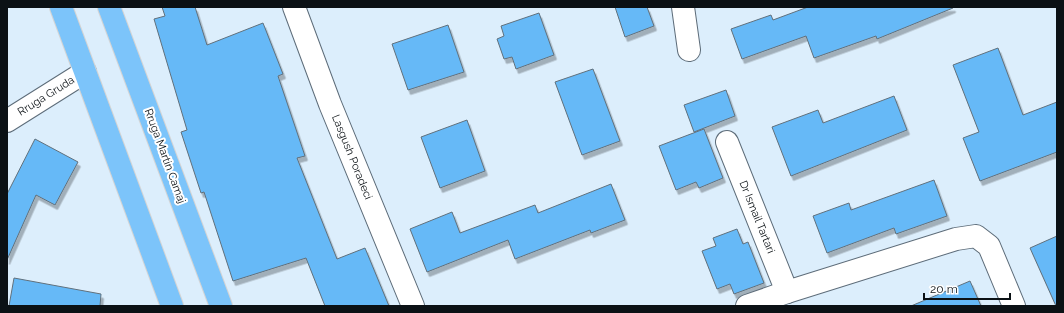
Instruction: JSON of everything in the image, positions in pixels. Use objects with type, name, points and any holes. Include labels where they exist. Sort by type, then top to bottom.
[{"type":"highway","points":[[61,7],[172,306]]},
{"type":"highway","name":"Rruga Martin Camaj","points":[[109,7],[221,306]]},
{"type":"street","name":"Lasgush Poradeci","points":[[294,7],[330,104],[413,306]]},
{"type":"street","points":[[683,7],[689,50]]},
{"type":"street","name":"Rruga Gruda","points":[[7,121],[84,72]]},
{"type":"street","name":"Dr Ismail Tartari","points":[[727,142],[787,292]]},
{"type":"street","points":[[747,306],[956,239],[976,236],[989,246],[1014,306]]},
{"type":"building","points":[[162,7],[195,7],[207,45],[263,23],[283,74],[278,76],[305,156],[297,158],[337,259],[365,248],[389,306],[325,306],[306,258],[233,281],[204,192],[201,193],[181,132],[187,130],[154,19],[165,16]]},
{"type":"building","points":[[615,7],[647,7],[654,26],[625,37]]},
{"type":"building","points":[[808,7],[953,8],[877,39],[876,36],[814,58],[806,36],[742,59],[731,29],[771,15],[773,20]]},
{"type":"building","points":[[539,13],[554,55],[516,69],[512,57],[504,59],[497,39],[504,36],[501,26]]},
{"type":"building","points":[[448,25],[464,72],[408,90],[392,44]]},
{"type":"building","points":[[998,48],[1023,115],[1057,102],[1057,152],[980,181],[963,138],[979,132],[953,65]]},
{"type":"building","points":[[593,69],[620,141],[582,155],[555,82]]},
{"type":"building","points":[[726,90],[735,116],[694,132],[684,105]]},
{"type":"building","points":[[894,96],[907,130],[791,176],[772,127],[818,110],[823,123]]},
{"type":"building","points":[[467,120],[485,171],[440,188],[421,137]]},
{"type":"building","points":[[704,129],[723,178],[699,188],[696,182],[676,190],[659,146]]},
{"type":"building","points":[[35,139],[78,162],[55,205],[36,195],[7,260],[7,194]]},
{"type":"building","points":[[934,180],[947,216],[896,234],[894,228],[827,253],[813,216],[849,203],[851,210]]},
{"type":"building","points":[[611,184],[625,220],[591,233],[590,230],[515,259],[508,240],[427,272],[410,229],[452,212],[460,233],[535,205],[538,213]]},
{"type":"building","points":[[737,229],[743,244],[748,242],[764,283],[734,294],[730,284],[717,289],[702,251],[716,246],[713,238]]},
{"type":"building","points":[[1057,236],[1057,306],[1056,306],[1030,248]]},
{"type":"building","points":[[14,278],[101,294],[100,306],[9,306]]},
{"type":"building","points":[[970,281],[981,306],[911,306]]}]
